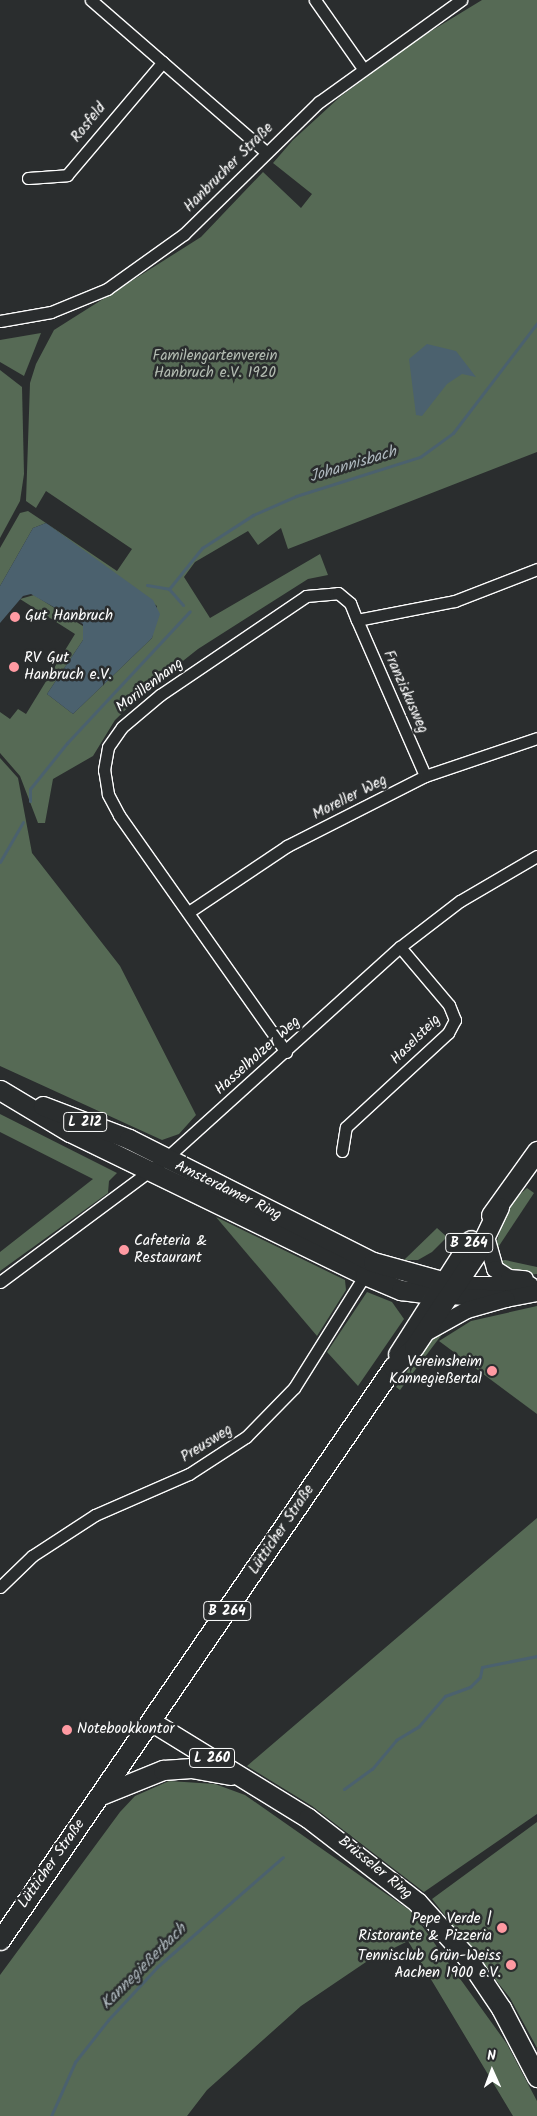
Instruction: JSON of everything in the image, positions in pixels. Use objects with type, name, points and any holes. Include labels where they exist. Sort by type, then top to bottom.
[{"type":"main road","name":"Amsterdamer Ring","points":[[1,1090],[70,1132],[157,1165],[369,1268],[445,1289]]},
{"type":"main road","name":"Lütticher Straße","points":[[0,1940],[152,1722],[394,1367],[422,1335],[445,1289],[537,1151]]},
{"type":"main road","name":"Lütticher Straße","points":[[394,1367],[403,1342],[486,1237],[499,1207]]},
{"type":"main road","points":[[486,1237],[490,1262],[501,1274],[537,1278]]},
{"type":"main road","points":[[445,1289],[537,1284]]},
{"type":"main road","points":[[445,1289],[506,1299]]},
{"type":"main road","points":[[422,1335],[467,1310],[537,1293]]},
{"type":"main road","name":"Brüsseler Ring","points":[[152,1722],[251,1782],[356,1851],[434,1920],[501,2008],[537,2077]]},
{"type":"main road","points":[[100,1796],[163,1770],[191,1768],[251,1782]]},
{"type":"street","points":[[91,0],[265,151]]},
{"type":"street","points":[[315,0],[362,67]]},
{"type":"street","name":"Hanbrucher Straße","points":[[0,321],[50,312],[107,288],[184,234],[265,151],[362,67],[455,2]]},
{"type":"street","name":"Rosfeld","points":[[28,178],[67,175],[164,62]]},
{"type":"street","points":[[357,620],[455,601],[537,569]]},
{"type":"street","name":"Morillenhang","points":[[286,1052],[108,794],[104,770],[108,747],[122,727],[160,694],[306,596],[338,593],[350,603],[357,620]]},
{"type":"street","name":"Franziskusweg","points":[[357,620],[425,776]]},
{"type":"street","name":"Moreller Weg","points":[[190,911],[287,846],[425,776],[537,738]]},
{"type":"street","name":"Hasselholzer Weg","points":[[0,1282],[157,1165],[286,1052],[400,947],[460,901],[537,856]]},
{"type":"street","name":"Haselsteig","points":[[342,1151],[346,1127],[448,1034],[455,1020],[449,1005],[400,947]]},
{"type":"street","name":"Preusweg","points":[[0,1587],[32,1556],[95,1515],[189,1474],[246,1437],[294,1388],[369,1268]]},
{"type":"green space","name":"Familengartenverein Hanbruch e.V. 1920","points":[[482,0],[537,0],[537,452],[288,549],[281,528],[258,545],[248,531],[195,562],[184,577],[210,618],[320,554],[328,575],[308,579],[198,649],[145,691],[115,720],[93,756],[53,779],[45,823],[38,823],[20,776],[0,753],[0,712],[10,719],[18,709],[26,714],[75,634],[20,599],[34,595],[86,628],[83,640],[47,694],[73,714],[152,638],[157,606],[46,523],[117,571],[132,549],[46,491],[36,508],[26,501],[30,383],[36,364],[54,330],[201,237],[263,172],[301,208],[312,194],[273,163],[293,140],[341,96],[418,39]]},
{"type":"green space","points":[[41,333],[24,376],[0,362],[0,340]]},
{"type":"green space","points":[[0,370],[22,387],[24,474],[20,501],[0,538]]},
{"type":"green space","points":[[28,511],[46,523],[33,528],[0,586],[0,548],[20,513]]},
{"type":"green space","points":[[0,758],[18,778],[32,853],[120,966],[196,1115],[179,1134],[162,1140],[0,1066]]},
{"type":"green space","points":[[0,1114],[117,1173],[109,1181],[108,1193],[0,1271],[0,1252],[93,1179],[0,1132]]},
{"type":"green space","points":[[527,1188],[534,1193],[493,1255],[507,1206]]},
{"type":"green space","points":[[216,1217],[345,1280],[346,1290],[317,1336]]},
{"type":"green space","points":[[437,1228],[447,1237],[432,1252],[418,1260],[404,1260]]},
{"type":"green space","points":[[505,1260],[537,1267],[537,1274],[517,1276],[495,1262]]},
{"type":"green space","points":[[367,1292],[392,1302],[404,1319],[358,1386],[327,1352]]},
{"type":"green space","points":[[537,1306],[537,1414],[439,1341],[471,1321]]},
{"type":"green space","points":[[443,1333],[400,1390],[396,1387],[428,1342]]},
{"type":"green space","points":[[537,1518],[537,1814],[424,1892],[312,1806],[247,1766]]},
{"type":"green space","points":[[169,1781],[215,1784],[245,1795],[412,1912],[507,2044],[537,2101],[537,2116],[513,2116],[408,1941],[366,1962],[301,2006],[207,2090],[187,2116],[0,2116],[0,1975],[120,1812],[135,1796]]},
{"type":"green space","name":"Tennisclub Grün-Weiss Aachen 1900 e.V.","points":[[537,1822],[537,2048],[510,1998],[432,1899]]},
{"type":"water","points":[[427,344],[456,351],[476,377],[462,374],[447,384],[422,416],[416,415],[409,359]]},
{"type":"water","points":[[46,523],[153,600],[160,614],[152,638],[73,714],[47,694],[83,640],[83,624],[31,594],[23,596],[0,623],[0,586],[33,528]]},
{"type":"waterway","name":"Johannisbach","points":[[183,605],[169,589],[202,548],[253,515],[296,496],[420,457],[453,433],[537,323]]},
{"type":"waterway","points":[[147,585],[169,589]]},
{"type":"waterway","name":"Johannisbach","points":[[30,801],[30,789],[67,743],[190,611]]},
{"type":"waterway","name":"Johannisbach","points":[[0,862],[23,822]]},
{"type":"waterway","name":"Kannegießerbach","points":[[344,1789],[372,1769],[396,1740],[419,1726],[445,1696],[470,1687],[480,1677],[482,1667],[537,1656]]},
{"type":"waterway","name":"Kannegießerbach","points":[[51,2116],[75,2062],[108,2020],[157,1967],[283,1857]]},
{"type":"place","name":"Gut Hanbruch","points":[[15,617]]},
{"type":"place","name":"RV Gut Hanbruch e.V.","points":[[14,667]]},
{"type":"place","name":"Cafeteria & Restaurant","points":[[124,1250]]},
{"type":"place","name":"Vereinsheim Kannegießertal","points":[[492,1371]]},
{"type":"place","name":"Notebookkontor","points":[[67,1730]]},
{"type":"place","name":"Pepe Verde | Ristorante & Pizzeria","points":[[502,1928]]},
{"type":"place","name":"Tennisclub Grün-Weiss Aachen 1900 e.V.","points":[[511,1965]]}]
